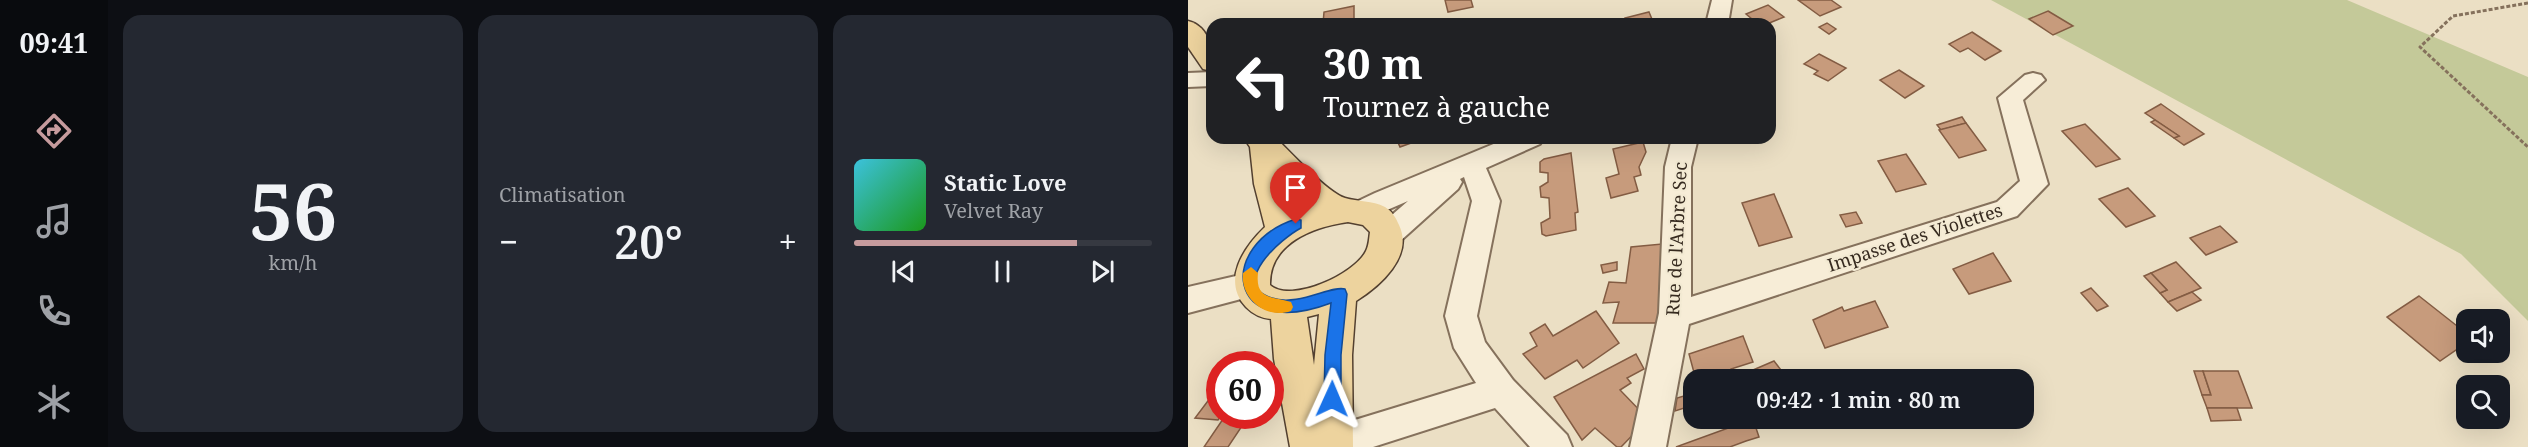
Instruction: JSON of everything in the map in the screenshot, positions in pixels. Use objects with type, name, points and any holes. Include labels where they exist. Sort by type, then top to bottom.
[{"type":"main road","points":[[1188,29],[1206,54]]},
{"type":"main road","points":[[1262,144],[1270,184],[1283,231]]},
{"type":"main road","points":[[1264,144],[1300,182],[1351,210],[1381,219],[1388,235],[1383,255],[1366,276],[1339,294],[1313,303],[1288,307],[1256,297],[1249,285],[1251,267],[1263,248],[1283,231],[1310,217],[1351,210]]},
{"type":"main road","points":[[1325,446],[1339,294]]},
{"type":"main road","points":[[1288,307],[1293,359],[1325,446]]},
{"type":"street","points":[[1719,18],[1722,0]]},
{"type":"street","points":[[1188,80],[1206,79]]},
{"type":"street","name":"Impasse des Violettes","points":[[1675,313],[1692,310],[2007,209],[2034,184],[2010,98],[2033,80]]},
{"type":"street","points":[[1351,210],[1471,165],[1518,144]]},
{"type":"street","name":"Rue de l'Arbre Sec","points":[[1648,447],[1675,313],[1677,167],[1683,144]]},
{"type":"street","points":[[1388,235],[1436,190],[1471,165]]},
{"type":"street","points":[[1471,165],[1480,181],[1486,201],[1461,316],[1470,348],[1501,391],[1554,447]]},
{"type":"street","points":[[1188,300],[1249,285]]},
{"type":"street","points":[[1325,446],[1501,391]]},
{"type":"path","points":[[2528,3],[2453,16],[2420,47],[2528,147]]},
{"type":"green space","points":[[1991,0],[2347,0],[2528,77],[2528,321],[2461,254]]},
{"type":"building","points":[[1445,0],[1471,0],[1473,7],[1448,12]]},
{"type":"building","points":[[1798,0],[1831,0],[1841,7],[1820,16]]},
{"type":"building","points":[[1768,5],[1784,17],[1776,20],[1776,18],[1751,18],[1746,14]]},
{"type":"building","points":[[1354,6],[1354,18],[1324,18],[1324,12]]},
{"type":"building","points":[[2048,11],[2073,26],[2053,35],[2029,19]]},
{"type":"building","points":[[1649,12],[1652,18],[1625,18]]},
{"type":"building","points":[[1827,23],[1836,29],[1829,34],[1819,27]]},
{"type":"building","points":[[1972,32],[2001,51],[1985,60],[1968,48],[1960,52],[1949,44]]},
{"type":"building","points":[[1819,54],[1846,68],[1828,81],[1814,74],[1818,71],[1804,64]]},
{"type":"building","points":[[1899,70],[1924,86],[1905,98],[1880,80]]},
{"type":"building","points":[[2161,104],[2204,134],[2184,145],[2174,138],[2179,136],[2145,113]]},
{"type":"building","points":[[1962,117],[1966,123],[1941,130],[1937,125]]},
{"type":"building","points":[[2155,120],[2179,136],[2174,138],[2151,122]]},
{"type":"building","points":[[1966,123],[1986,150],[1959,158],[1939,130]]},
{"type":"building","points":[[2085,124],[2120,159],[2096,167],[2062,131]]},
{"type":"building","points":[[1644,144],[1646,152],[1639,167],[1641,175],[1634,177],[1638,191],[1611,198],[1606,178],[1619,174],[1613,149]]},
{"type":"building","points":[[1571,153],[1578,212],[1575,213],[1576,230],[1546,236],[1542,234],[1541,223],[1550,218],[1549,198],[1541,197],[1540,187],[1548,182],[1548,173],[1540,172],[1540,162]]},
{"type":"building","points":[[1906,154],[1926,184],[1896,192],[1878,161]]},
{"type":"building","points":[[2128,188],[2155,216],[2126,227],[2099,199]]},
{"type":"building","points":[[1774,194],[1792,237],[1759,246],[1742,203]]},
{"type":"building","points":[[1856,212],[1862,223],[1846,227],[1840,215]]},
{"type":"building","points":[[2220,226],[2237,242],[2206,255],[2190,238]]},
{"type":"building","points":[[1662,244],[1658,323],[1613,323],[1619,302],[1603,303],[1609,282],[1626,283],[1631,247]]},
{"type":"building","points":[[1993,253],[2011,281],[1969,294],[1953,269]]},
{"type":"building","points":[[1617,262],[1617,270],[1603,273],[1601,265]]},
{"type":"building","points":[[2176,262],[2201,288],[2168,302],[2160,293],[2167,290],[2151,273]]},
{"type":"building","points":[[2151,273],[2167,290],[2160,293],[2144,276]]},
{"type":"building","points":[[2091,288],[2108,306],[2097,311],[2081,293]]},
{"type":"building","points":[[2192,292],[2201,300],[2177,311],[2168,302]]},
{"type":"building","points":[[2419,296],[2456,325],[2456,350],[2440,361],[2387,317]]},
{"type":"building","points":[[1875,301],[1888,327],[1825,348],[1813,320],[1842,307],[1844,311]]},
{"type":"building","points":[[1596,311],[1619,343],[1583,368],[1577,360],[1545,379],[1523,354],[1537,346],[1530,333],[1545,324],[1553,336]]},
{"type":"building","points":[[1743,336],[1753,362],[1731,369],[1693,369],[1689,354]]},
{"type":"building","points":[[1636,354],[1644,369],[1627,378],[1631,383],[1620,390],[1648,419],[1621,447],[1617,447],[1595,428],[1582,440],[1554,397]]},
{"type":"building","points":[[1774,361],[1780,369],[1755,369]]},
{"type":"building","points":[[2194,371],[2203,371],[2211,395],[2202,395]]},
{"type":"building","points":[[2203,371],[2238,371],[2252,408],[2207,408],[2202,395],[2211,395]]},
{"type":"building","points":[[1683,396],[1683,408],[1675,411],[1677,398]]},
{"type":"building","points":[[1206,403],[1206,419],[1195,418]]},
{"type":"building","points":[[2207,408],[2237,408],[2241,420],[2211,421]]},
{"type":"building","points":[[1216,429],[1240,429],[1228,447],[1204,447]]},
{"type":"building","points":[[1726,429],[1756,429],[1759,437],[1730,447],[1676,447]]},
{"type":"slow traffic","points":[[1251,273],[1249,285],[1256,297],[1269,304],[1286,307]]},
{"type":"route","points":[[1296,224],[1283,231],[1263,248],[1251,267],[1249,285],[1256,297],[1269,304],[1288,307],[1313,303],[1339,294],[1333,355],[1332,399]]}]
